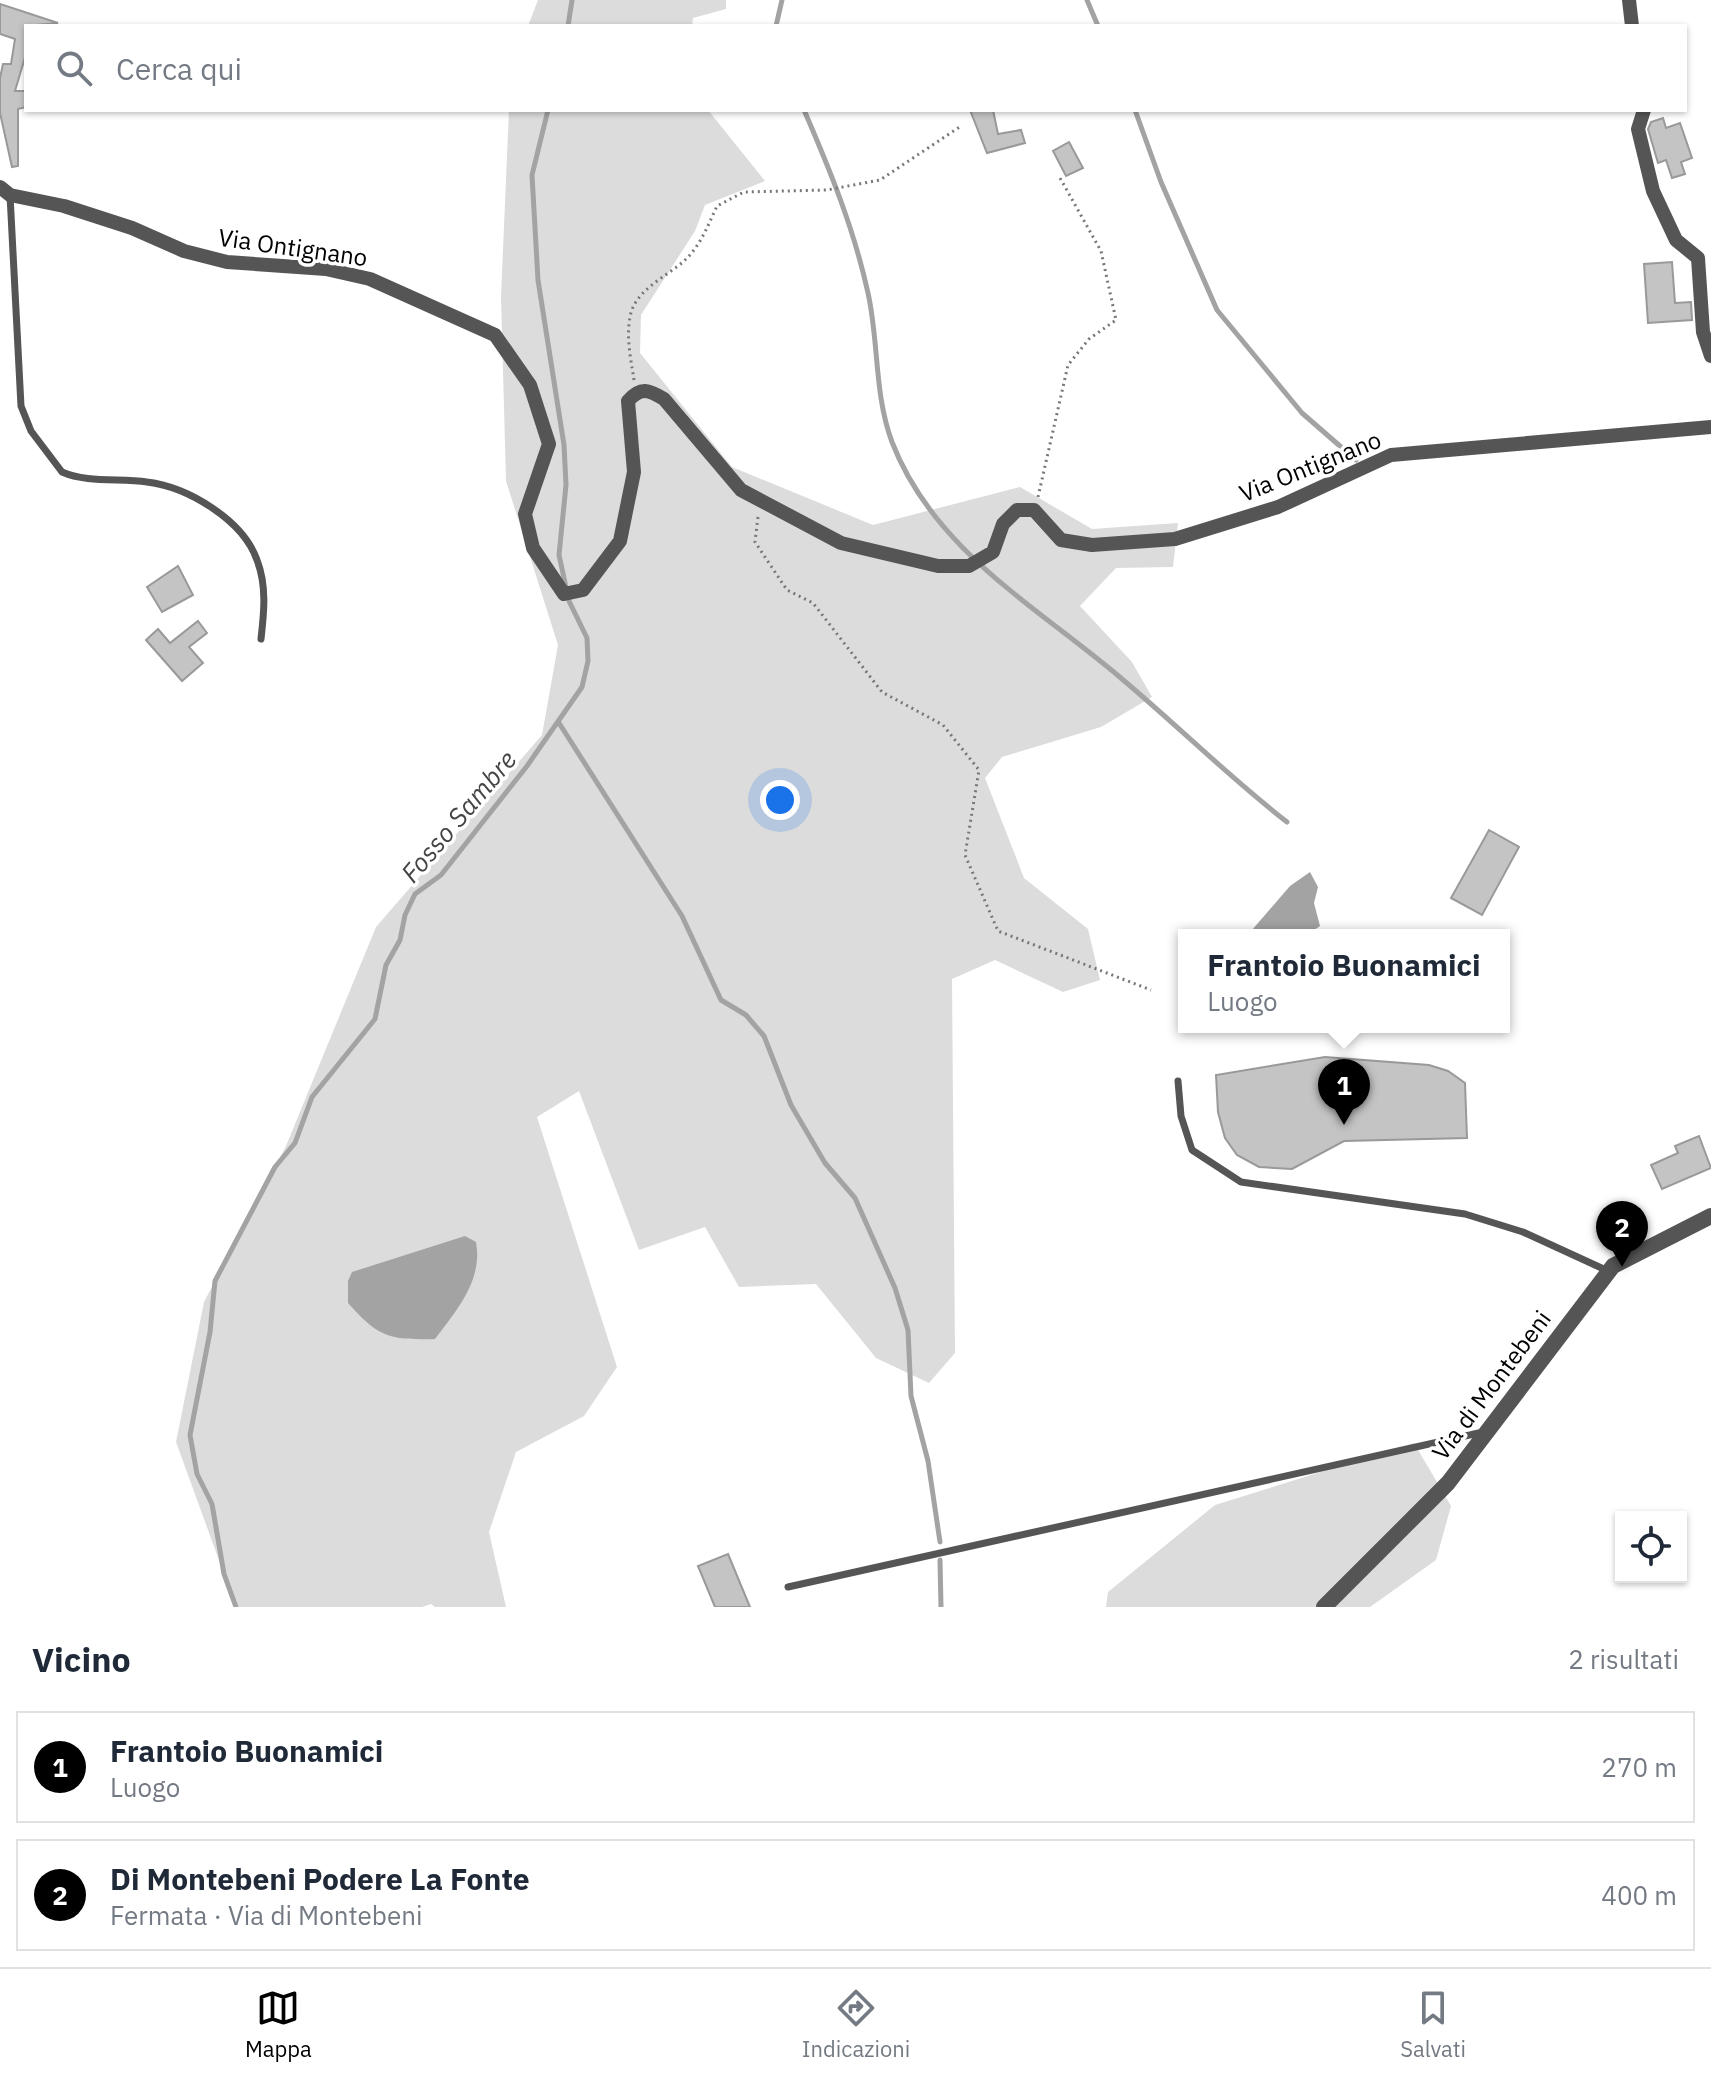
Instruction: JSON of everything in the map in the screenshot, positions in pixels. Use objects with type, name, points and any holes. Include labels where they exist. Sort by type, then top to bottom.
[{"type":"street","points":[[1629,0],[1632,24]]},
{"type":"street","points":[[1643,112],[1638,129],[1653,191],[1676,240],[1698,258],[1703,332],[1711,356]]},
{"type":"street","name":"Via Ontignano","points":[[5,191],[64,206],[132,228],[184,251],[227,262],[326,269],[370,279],[495,335],[530,385],[549,444],[525,514],[533,548],[564,594],[583,590],[620,541],[634,472],[628,401],[636,392]]},
{"type":"street","points":[[636,392],[648,389],[664,399],[741,490],[841,543],[938,566],[969,566],[993,552],[1003,524],[1017,510],[1034,510]]},
{"type":"street","name":"Via Ontignano","points":[[1034,510],[1061,540],[1092,545],[1175,539],[1278,507],[1391,455],[1711,427]]},
{"type":"street","name":"Via di Montebeni","points":[[1324,1607],[1448,1483],[1608,1271],[1633,1254],[1711,1216]]},
{"type":"lane","points":[[5,191],[21,406],[31,431],[62,472],[150,482],[197,497],[225,516],[257,558],[265,603],[261,639]]},
{"type":"lane","points":[[1178,1081],[1181,1116],[1192,1150],[1241,1182],[1465,1214],[1523,1232],[1608,1271]]},
{"type":"lane","points":[[788,1587],[1489,1431]]},
{"type":"path","points":[[636,392],[629,344],[630,315],[643,292],[687,259],[703,236],[717,206],[744,192],[827,190],[880,180],[961,126]]},
{"type":"path","points":[[1034,510],[1068,365],[1089,339],[1116,320],[1101,251],[1060,178]]},
{"type":"path","points":[[760,500],[755,542],[787,590],[813,603],[882,692],[943,725],[979,770],[965,855],[998,931],[1151,990]]},
{"type":"shaded area","points":[[538,0],[726,0],[726,9],[693,18],[692,24],[529,24]]},
{"type":"shaded area","points":[[509,112],[710,112],[765,181],[705,205],[695,231],[641,315],[640,353],[732,467],[873,525],[1020,487],[1092,529],[1178,523],[1173,567],[1116,568],[1080,606],[1132,662],[1152,697],[1101,727],[1002,757],[985,778],[1024,878],[1088,929],[1100,980],[1063,992],[995,960],[952,979],[955,1353],[929,1383],[876,1358],[816,1284],[739,1287],[705,1227],[639,1250],[579,1091],[537,1117],[617,1367],[584,1416],[516,1452],[489,1532],[506,1607],[435,1607],[431,1604],[422,1607],[236,1607],[176,1442],[204,1302],[286,1146],[376,927],[542,735],[558,645],[506,481],[501,296]]},
{"type":"shaded area","points":[[1310,872],[1318,887],[1314,903],[1320,926],[1316,929],[1253,929],[1290,886]]},
{"type":"shaded area","points":[[465,1236],[476,1242],[476,1269],[466,1294],[435,1339],[407,1339],[386,1334],[368,1324],[348,1303],[348,1281],[352,1272]]},
{"type":"shaded area","points":[[1414,1443],[1451,1506],[1436,1560],[1370,1607],[1106,1607],[1108,1592],[1215,1505]]},
{"type":"building","points":[[0,4],[58,23],[24,24],[24,61],[15,91],[24,91],[24,108],[18,109],[18,166],[12,167],[0,113],[0,78],[3,64],[11,64],[15,39],[0,34]]},
{"type":"building","points":[[971,112],[993,112],[998,134],[1021,130],[1025,143],[987,153]]},
{"type":"building","points":[[1663,118],[1666,128],[1680,123],[1692,158],[1681,162],[1685,174],[1672,178],[1666,160],[1658,163],[1648,129],[1651,122]]},
{"type":"building","points":[[1069,142],[1083,168],[1066,176],[1053,151]]},
{"type":"building","points":[[1672,262],[1675,303],[1691,302],[1692,320],[1648,323],[1644,264]]},
{"type":"building","points":[[178,566],[193,595],[162,612],[147,587]]},
{"type":"building","points":[[198,621],[207,633],[189,647],[203,663],[182,681],[146,640],[158,629],[170,643]]},
{"type":"building","points":[[1489,830],[1519,847],[1482,915],[1451,898]]},
{"type":"building","points":[[1325,1057],[1429,1065],[1448,1071],[1465,1083],[1467,1138],[1344,1141],[1292,1169],[1259,1167],[1237,1155],[1225,1138],[1218,1112],[1216,1075]]},
{"type":"building","points":[[1699,1136],[1711,1168],[1662,1189],[1651,1165],[1678,1153],[1675,1146]]},
{"type":"building","points":[[728,1554],[750,1607],[715,1607],[698,1566]]},
{"type":"waterway","name":"Fosso Sambre","points":[[568,24],[572,0]]},
{"type":"waterway","points":[[776,24],[782,0]]},
{"type":"waterway","points":[[1087,0],[1097,24]]},
{"type":"waterway","name":"Fosso Sambre","points":[[236,1607],[224,1574],[212,1504],[197,1474],[190,1435],[210,1332],[215,1281],[275,1167],[295,1143],[312,1097],[375,1019],[386,965],[400,940],[405,915],[415,894],[441,875],[527,766],[582,687],[588,661],[587,638],[569,601],[559,555],[566,485],[564,445],[538,280],[532,175],[548,112]]},
{"type":"waterway","points":[[805,112],[856,246],[868,293],[886,424],[911,481],[934,515],[992,575],[1122,679],[1287,822]]},
{"type":"waterway","points":[[1136,112],[1161,182],[1217,310],[1302,413],[1356,460]]},
{"type":"waterway","points":[[559,723],[682,916],[721,1000],[746,1015],[764,1036],[791,1105],[825,1163],[855,1198],[895,1288],[908,1330],[911,1396],[928,1461],[940,1542]]},
{"type":"waterway","points":[[940,1560],[941,1607]]},
{"type":"place","name":"Frantoio Buonamici","points":[[1344,1125]]},
{"type":"place","name":"Di Montebeni Podere La Fonte","points":[[1622,1267]]}]
